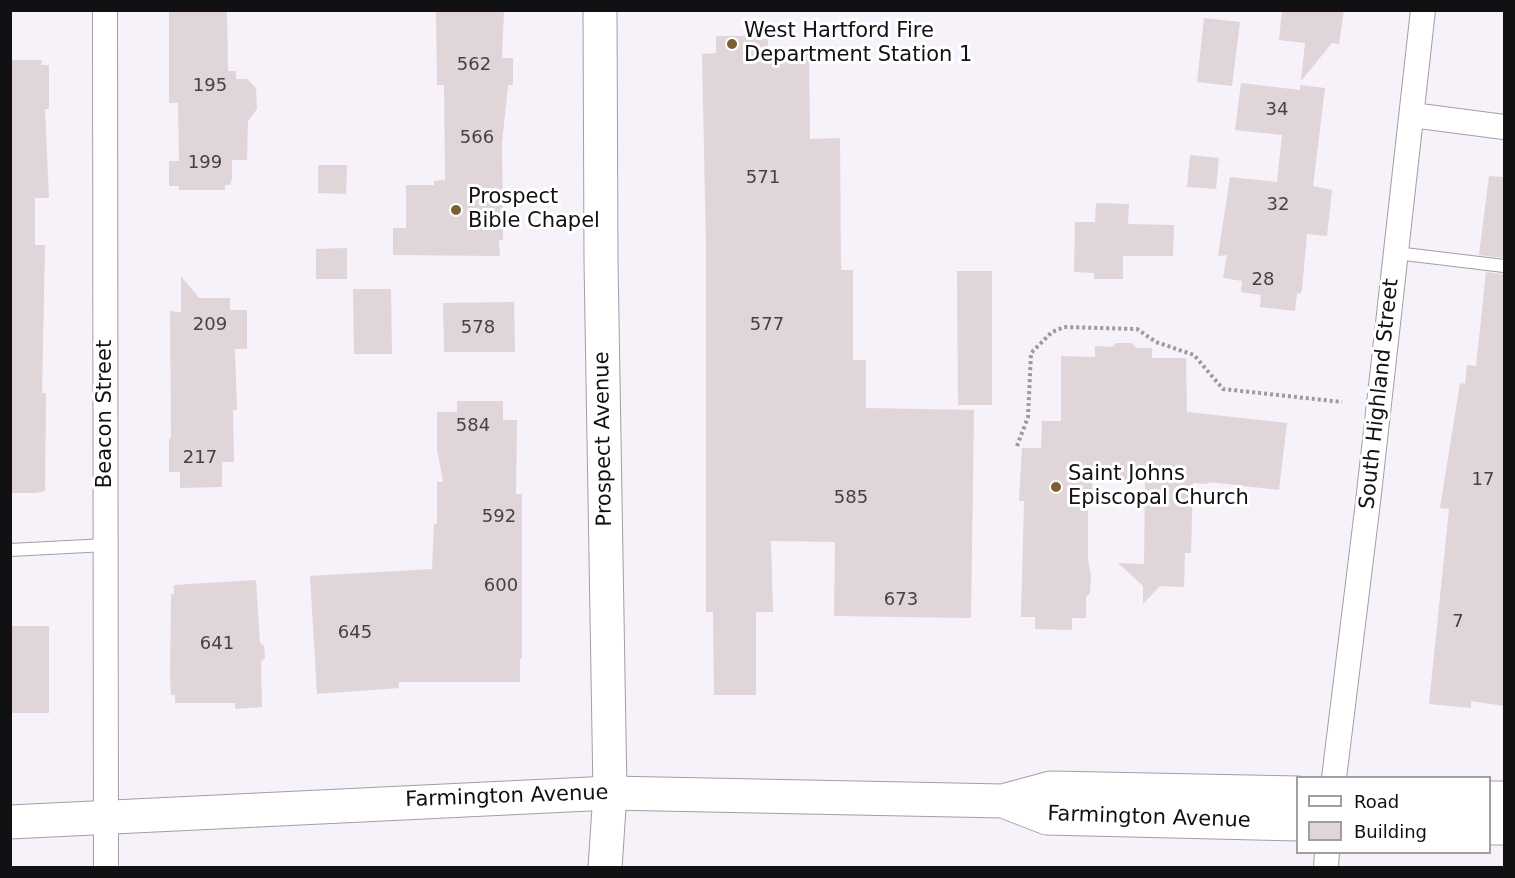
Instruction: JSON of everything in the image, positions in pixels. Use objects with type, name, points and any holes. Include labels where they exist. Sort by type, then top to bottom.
[{"type":"main road","name":"Prospect Avenue","points":[[600,10],[600,261],[610,793],[605,867]]},
{"type":"main road","name":"Farmington Avenue","points":[[10,822],[610,793],[1004,801],[1051,788],[1296,793]]},
{"type":"main road","name":"Farmington Avenue","points":[[1004,801],[1047,818],[1296,824]]},
{"type":"street","name":"Beacon Street","points":[[105,10],[106,867]]},
{"type":"street","name":"South Highland Street","points":[[1334,776],[1368,502],[1423,10]]},
{"type":"street","points":[[1412,114],[1504,127]]},
{"type":"lane","points":[[1396,253],[1504,266]]},
{"type":"lane","points":[[10,550],[106,545]]},
{"type":"path","points":[[1017,446],[1028,417],[1031,353],[1047,336],[1064,327],[1137,329],[1156,342],[1194,355],[1222,389],[1342,402]]},
{"type":"building","points":[[169,10],[227,10],[228,71],[236,71],[236,79],[247,79],[256,88],[257,109],[248,121],[247,160],[232,160],[232,179],[230,185],[225,185],[225,190],[179,190],[179,186],[169,186],[169,161],[179,161],[178,103],[169,103]]},
{"type":"building","points":[[436,10],[504,10],[502,58],[513,58],[513,85],[508,85],[502,143],[503,240],[499,240],[500,256],[393,255],[393,228],[406,228],[406,185],[434,185],[434,181],[445,180],[444,85],[437,85]]},
{"type":"building","points":[[1282,10],[1344,10],[1339,44],[1332,43],[1301,81],[1305,43],[1279,40]]},
{"type":"building","points":[[1204,18],[1240,22],[1232,86],[1197,82]]},
{"type":"building","points":[[716,36],[762,36],[762,39],[768,39],[768,49],[806,49],[806,53],[809,53],[810,139],[840,138],[841,270],[853,270],[853,360],[866,360],[866,408],[974,410],[971,618],[834,616],[835,542],[771,541],[773,612],[756,612],[756,695],[714,695],[713,612],[706,612],[706,248],[702,54],[716,53]]},
{"type":"building","points":[[10,60],[42,60],[41,65],[49,65],[49,109],[45,109],[49,198],[35,198],[35,245],[45,245],[42,393],[46,393],[45,491],[35,493],[10,493]]},
{"type":"building","points":[[1241,83],[1300,90],[1300,85],[1325,88],[1313,186],[1332,190],[1327,236],[1307,234],[1302,290],[1300,294],[1297,293],[1295,311],[1260,307],[1261,295],[1241,292],[1242,281],[1223,278],[1227,255],[1218,256],[1230,177],[1277,182],[1282,135],[1235,130]]},
{"type":"building","points":[[1190,155],[1219,158],[1216,189],[1187,187]]},
{"type":"building","points":[[318,165],[347,165],[346,194],[318,193]]},
{"type":"building","points":[[1489,176],[1504,177],[1504,258],[1479,255]]},
{"type":"building","points":[[1096,203],[1129,204],[1128,224],[1174,225],[1173,256],[1123,256],[1123,279],[1094,279],[1094,273],[1074,272],[1075,222],[1095,222]]},
{"type":"building","points":[[347,248],[347,279],[316,279],[316,249]]},
{"type":"building","points":[[957,271],[992,271],[992,405],[958,405]]},
{"type":"building","points":[[1486,272],[1504,274],[1504,706],[1471,701],[1471,708],[1429,704],[1449,509],[1440,508],[1460,383],[1465,384],[1467,365],[1476,366]]},
{"type":"building","points":[[181,276],[199,298],[230,298],[230,310],[247,310],[247,349],[235,349],[237,410],[233,410],[234,462],[222,462],[222,487],[180,488],[180,472],[169,472],[170,311],[181,312]]},
{"type":"building","points":[[353,289],[391,289],[392,354],[354,354]]},
{"type":"building","points":[[514,302],[515,352],[444,352],[443,303]]},
{"type":"building","name":"Saint Johns Episcopal Church","points":[[1116,343],[1132,343],[1136,348],[1152,348],[1152,358],[1186,358],[1187,412],[1287,423],[1279,490],[1209,482],[1208,484],[1193,483],[1191,553],[1185,553],[1184,587],[1160,586],[1143,604],[1143,586],[1118,563],[1144,564],[1145,482],[1092,481],[1092,502],[1088,502],[1088,560],[1091,576],[1090,593],[1086,597],[1086,618],[1072,618],[1072,630],[1035,629],[1035,617],[1021,617],[1024,501],[1019,501],[1022,448],[1041,448],[1042,421],[1061,421],[1061,356],[1095,357],[1095,346],[1112,347]]},
{"type":"building","points":[[457,401],[503,401],[503,420],[517,420],[516,494],[522,494],[520,682],[399,682],[399,688],[317,694],[310,576],[432,569],[434,524],[437,524],[437,482],[443,482],[437,449],[437,412],[457,412]]},
{"type":"building","points":[[256,580],[260,643],[264,646],[265,658],[261,662],[262,707],[235,709],[235,703],[175,703],[175,695],[171,695],[170,676],[171,594],[174,594],[174,585]]},
{"type":"building","points":[[10,626],[49,626],[49,713],[10,713]]},
{"type":"place","name":"West Hartford Fire Department Station 1","points":[[732,44]]},
{"type":"place","name":"Prospect Bible Chapel","points":[[456,210]]},
{"type":"place","name":"Saint Johns Episcopal Church","points":[[1056,487]]}]
